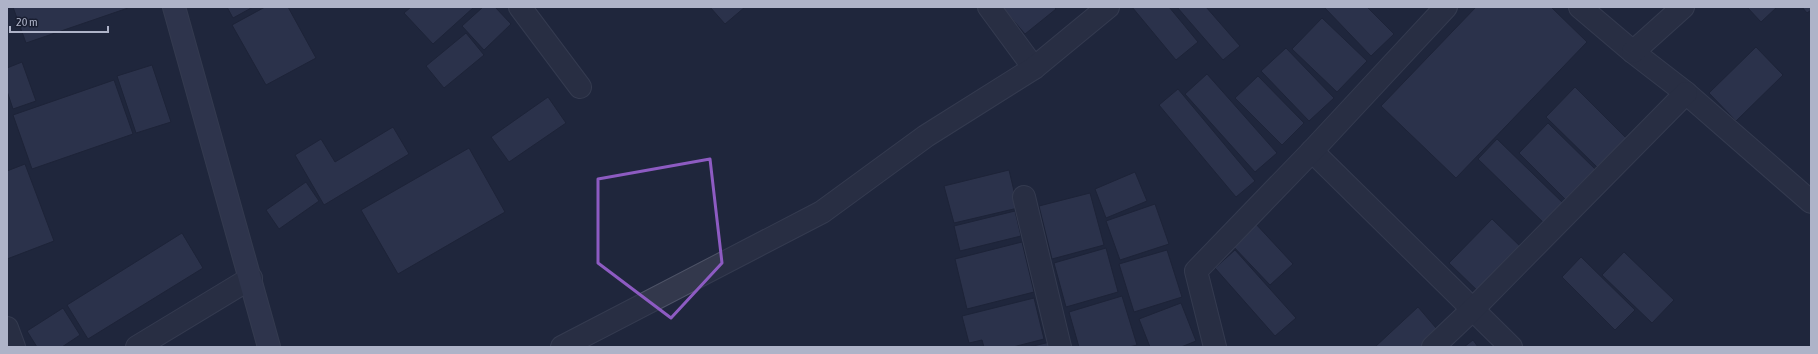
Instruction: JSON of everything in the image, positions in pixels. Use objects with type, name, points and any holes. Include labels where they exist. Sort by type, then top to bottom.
[{"type":"main road","points":[[174,7],[251,278],[269,347]]},
{"type":"street","points":[[520,7],[580,88]]},
{"type":"street","points":[[989,7],[1034,68]]},
{"type":"street","points":[[562,347],[822,212],[926,136],[1034,68],[1108,7]]},
{"type":"street","points":[[1215,347],[1196,270],[1312,151],[1446,7]]},
{"type":"street","points":[[1580,7],[1686,94],[1811,202]]},
{"type":"street","points":[[1633,52],[1683,7]]},
{"type":"street","points":[[1433,347],[1473,309],[1686,94]]},
{"type":"street","points":[[1312,151],[1511,347]]},
{"type":"street","points":[[1024,197],[1060,347]]},
{"type":"street","points":[[137,347],[251,278]]},
{"type":"street","points":[[7,328],[14,347]]},
{"type":"highlighted area","points":[[710,159],[722,263],[671,318],[598,263],[598,179]]},
{"type":"building","points":[[13,7],[128,7],[128,8],[26,43]]},
{"type":"building","points":[[227,7],[253,7],[233,18]]},
{"type":"building","points":[[265,7],[288,7],[316,58],[266,85],[232,25]]},
{"type":"building","points":[[411,7],[474,7],[433,44],[404,13]]},
{"type":"building","points":[[483,7],[495,7],[511,24],[484,50],[462,26]]},
{"type":"building","points":[[710,7],[745,7],[725,24]]},
{"type":"building","points":[[1002,7],[1054,7],[1056,9],[1025,34]]},
{"type":"building","points":[[1132,7],[1169,7],[1198,42],[1176,60]]},
{"type":"building","points":[[1177,7],[1206,7],[1240,46],[1223,60]]},
{"type":"building","points":[[1367,7],[1394,34],[1371,56],[1325,8]]},
{"type":"building","points":[[1476,7],[1551,7],[1587,42],[1456,178],[1381,106]]},
{"type":"building","points":[[1747,7],[1777,7],[1761,22]]},
{"type":"building","points":[[1802,7],[1811,7],[1811,10],[1807,13]]},
{"type":"building","points":[[1322,18],[1367,61],[1337,92],[1292,49]]},
{"type":"building","points":[[466,33],[484,55],[444,88],[426,66]]},
{"type":"building","points":[[1756,47],[1783,75],[1736,121],[1709,93]]},
{"type":"building","points":[[1286,48],[1334,98],[1309,121],[1261,71]]},
{"type":"building","points":[[22,62],[36,101],[13,109],[7,91],[7,68]]},
{"type":"building","points":[[152,65],[171,122],[136,133],[117,76]]},
{"type":"building","points":[[1207,74],[1277,153],[1255,172],[1185,94]]},
{"type":"building","points":[[1258,76],[1304,123],[1282,145],[1235,98]]},
{"type":"building","points":[[114,80],[133,134],[32,169],[13,115]]},
{"type":"building","points":[[1575,87],[1628,140],[1599,169],[1546,117]]},
{"type":"building","points":[[1178,89],[1255,181],[1236,197],[1159,105]]},
{"type":"building","points":[[548,97],[566,123],[509,162],[491,137]]},
{"type":"building","points":[[1548,123],[1596,170],[1566,200],[1519,153]]},
{"type":"building","points":[[393,127],[409,154],[324,205],[295,155],[321,139],[335,162]]},
{"type":"building","points":[[1497,139],[1565,205],[1546,225],[1478,159]]},
{"type":"building","points":[[469,148],[505,212],[398,274],[361,210]]},
{"type":"building","points":[[25,164],[54,241],[7,259],[7,171]]},
{"type":"building","points":[[1009,170],[1018,208],[954,223],[944,186]]},
{"type":"building","points":[[1135,172],[1147,201],[1106,218],[1095,189]]},
{"type":"building","points":[[306,182],[319,201],[279,229],[266,210]]},
{"type":"building","points":[[1090,193],[1104,245],[1052,259],[1039,206]]},
{"type":"building","points":[[1155,204],[1169,244],[1120,260],[1106,221]]},
{"type":"building","points":[[1015,211],[1021,236],[960,251],[954,226]]},
{"type":"building","points":[[1492,219],[1525,251],[1483,296],[1449,263]]},
{"type":"building","points":[[1254,222],[1293,264],[1270,285],[1231,244]]},
{"type":"building","points":[[182,233],[203,268],[88,339],[67,305]]},
{"type":"building","points":[[1022,242],[1034,292],[967,309],[955,259]]},
{"type":"building","points":[[1106,248],[1118,292],[1066,307],[1054,263]]},
{"type":"building","points":[[1167,250],[1182,297],[1134,312],[1119,264]]},
{"type":"building","points":[[1235,250],[1296,318],[1275,336],[1215,268]]},
{"type":"building","points":[[1624,252],[1674,300],[1652,323],[1602,275]]},
{"type":"building","points":[[1581,257],[1635,310],[1615,330],[1562,277]]},
{"type":"building","points":[[1122,296],[1137,345],[1129,347],[1079,347],[1069,312]]},
{"type":"building","points":[[1034,298],[1044,339],[1013,347],[984,347],[982,340],[969,343],[962,316]]},
{"type":"building","points":[[1181,303],[1196,341],[1181,347],[1150,347],[1139,319]]},
{"type":"building","points":[[1418,307],[1442,335],[1429,347],[1375,347]]},
{"type":"building","points":[[63,308],[80,335],[62,347],[37,347],[27,331]]},
{"type":"building","points":[[1473,340],[1478,347],[1464,347]]},
{"type":"building","points":[[1050,342],[1052,347],[1029,347]]}]
